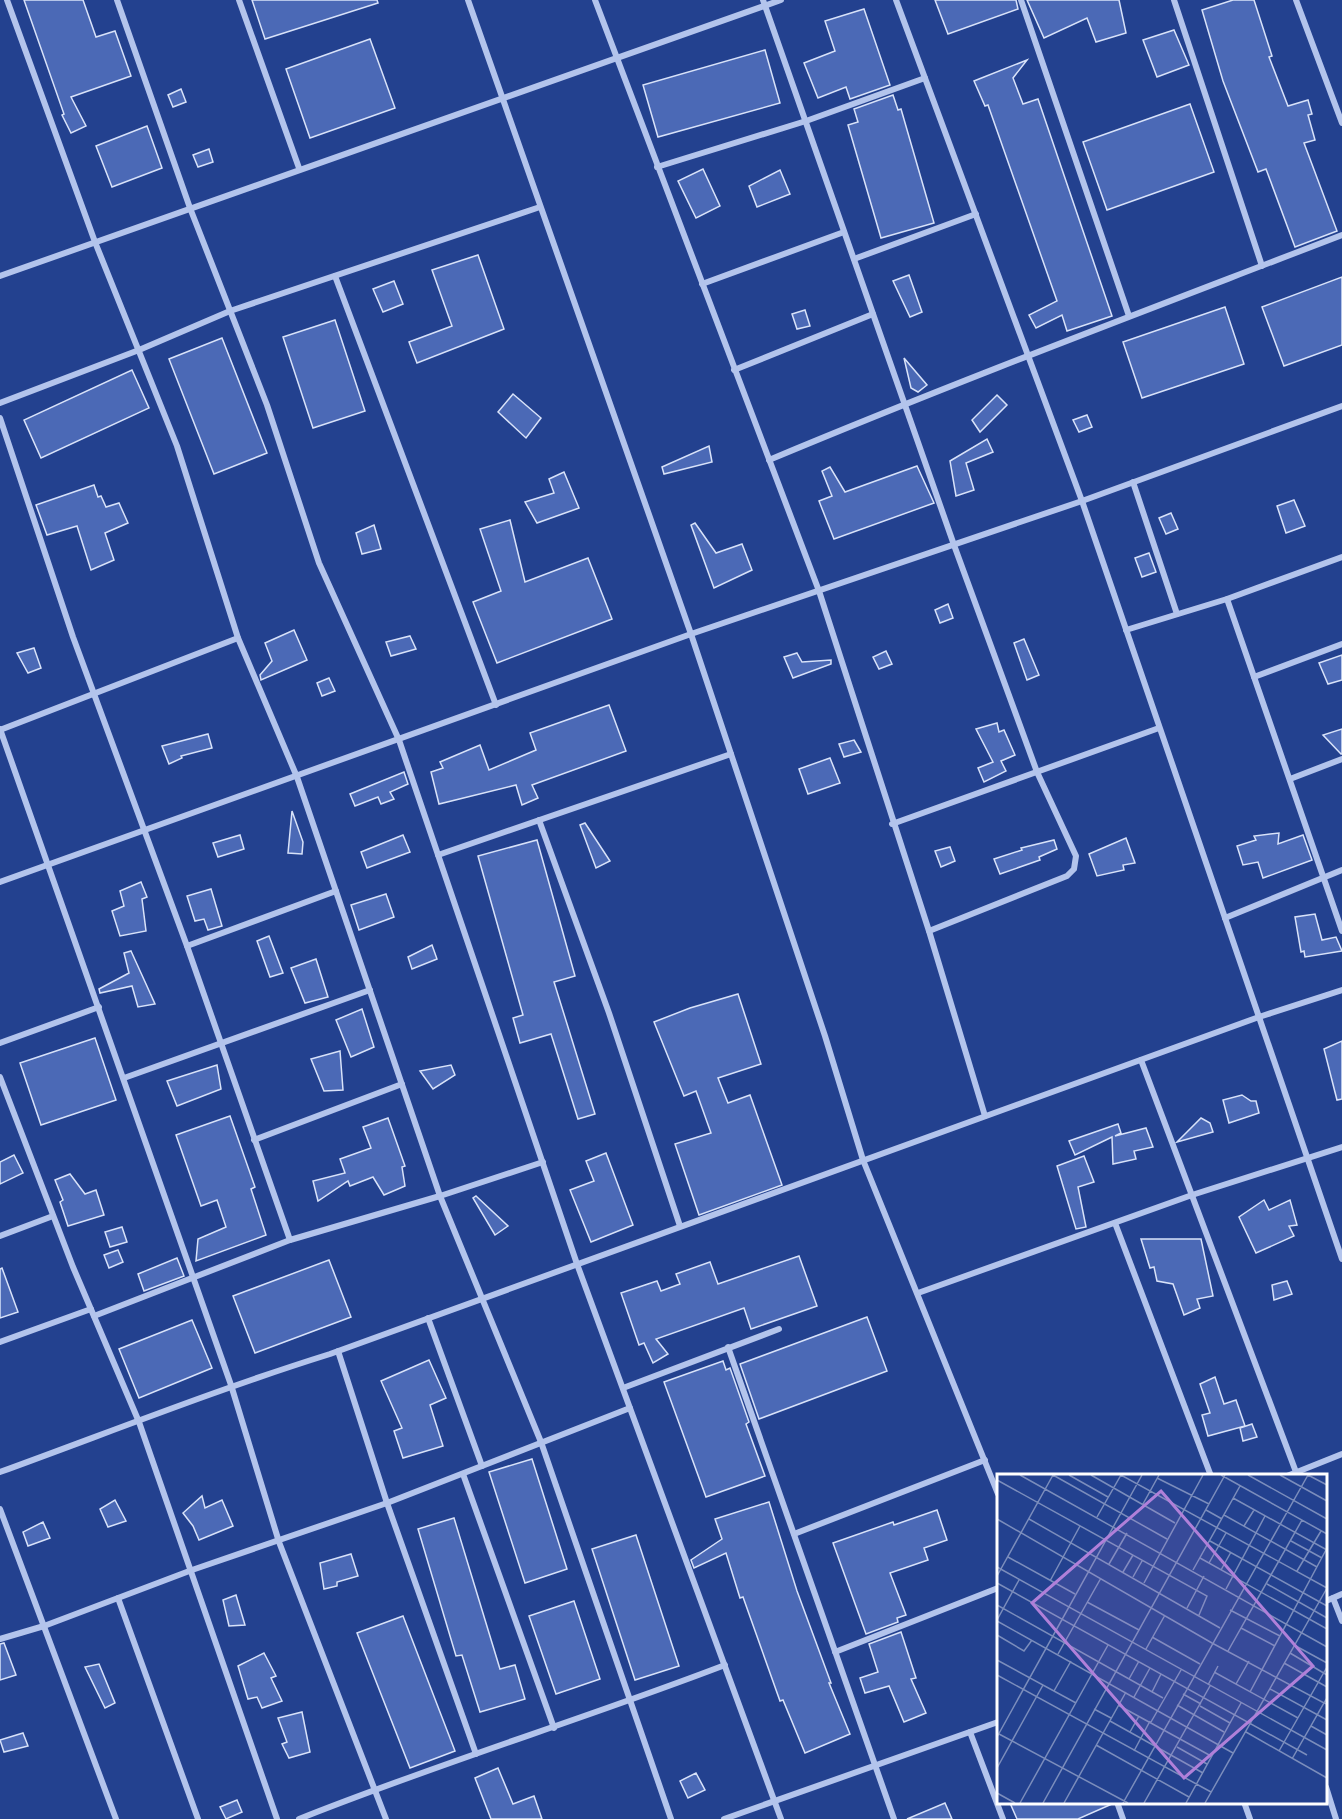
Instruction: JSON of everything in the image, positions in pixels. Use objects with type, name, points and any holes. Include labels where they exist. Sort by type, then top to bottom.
[{"type":"street","points":[[7,0],[95,242],[177,446],[238,638],[297,777],[440,1196],[541,1443],[671,1819]]},
{"type":"street","points":[[117,0],[190,207],[267,405],[319,562],[399,740],[577,1264],[781,1819]]},
{"type":"street","points":[[239,0],[299,168]]},
{"type":"street","points":[[468,0],[691,634],[863,1160],[997,1489]]},
{"type":"street","points":[[595,0],[819,591],[892,824],[929,931],[985,1116]]},
{"type":"street","points":[[0,276],[764,3],[781,0]]},
{"type":"street","points":[[896,0],[1082,501],[1342,1259]]},
{"type":"street","points":[[1021,0],[1129,316]]},
{"type":"street","points":[[1174,0],[1262,266]]},
{"type":"street","points":[[1296,0],[1342,123]]},
{"type":"street","points":[[764,3],[954,545],[1037,772],[1076,856],[1074,869],[1067,876],[929,931]]},
{"type":"street","points":[[657,167],[806,121],[925,78]]},
{"type":"street","points":[[0,403],[139,350],[230,311],[540,207]]},
{"type":"street","points":[[854,259],[976,214]]},
{"type":"street","points":[[702,284],[844,232]]},
{"type":"street","points":[[769,460],[904,404],[955,387],[1029,355],[1342,235]]},
{"type":"street","points":[[335,276],[496,705]]},
{"type":"street","points":[[734,369],[873,314]]},
{"type":"street","points":[[0,882],[145,832],[691,634],[1082,501],[1342,406]]},
{"type":"street","points":[[0,418],[94,694],[187,946],[290,1240]]},
{"type":"street","points":[[1133,482],[1177,614]]},
{"type":"street","points":[[1126,630],[1227,599],[1342,557]]},
{"type":"street","points":[[1227,599],[1342,931]]},
{"type":"street","points":[[238,638],[0,730],[231,1385],[279,1542],[386,1819]]},
{"type":"street","points":[[1254,677],[1342,644]]},
{"type":"street","points":[[892,824],[1159,728]]},
{"type":"street","points":[[438,855],[731,754]]},
{"type":"street","points":[[1290,779],[1342,759]]},
{"type":"street","points":[[539,820],[609,1013],[680,1226]]},
{"type":"street","points":[[1225,918],[1342,870]]},
{"type":"street","points":[[187,946],[336,891]]},
{"type":"street","points":[[124,1078],[370,990]]},
{"type":"street","points":[[0,1472],[139,1422],[231,1385],[338,1351],[1259,1017],[1342,990]]},
{"type":"street","points":[[0,1043],[99,1007]]},
{"type":"street","points":[[1141,1060],[1296,1472]]},
{"type":"street","points":[[0,1077],[53,1216],[139,1422],[277,1819]]},
{"type":"street","points":[[254,1140],[402,1084]]},
{"type":"street","points":[[918,1293],[1192,1195],[1342,1147]]},
{"type":"street","points":[[94,1316],[290,1240],[440,1196],[543,1162]]},
{"type":"street","points":[[0,1236],[53,1216]]},
{"type":"street","points":[[1115,1223],[1210,1474]]},
{"type":"street","points":[[0,1342],[91,1309]]},
{"type":"street","points":[[428,1318],[482,1466]]},
{"type":"street","points":[[623,1389],[779,1329]]},
{"type":"street","points":[[728,1347],[894,1819]]},
{"type":"street","points":[[338,1351],[387,1503],[476,1754]]},
{"type":"street","points":[[0,1639],[44,1626],[192,1570],[387,1503],[630,1408]]},
{"type":"street","points":[[1292,1474],[1342,1454]]},
{"type":"street","points":[[794,1534],[985,1460]]},
{"type":"street","points":[[463,1473],[554,1728]]},
{"type":"street","points":[[0,1509],[116,1819]]},
{"type":"street","points":[[835,1652],[997,1589]]},
{"type":"street","points":[[1327,1601],[1342,1594]]},
{"type":"street","points":[[117,1598],[198,1819]]},
{"type":"street","points":[[1333,1598],[1342,1621]]},
{"type":"street","points":[[299,1819],[375,1788],[554,1728],[725,1665]]},
{"type":"street","points":[[724,1819],[997,1723]]},
{"type":"street","points":[[970,1732],[997,1803]]},
{"type":"street","points":[[1327,1790],[1336,1819]]},
{"type":"street","points":[[997,1804],[1003,1819]]},
{"type":"street","points":[[1117,1804],[1123,1819]]},
{"type":"street","points":[[1244,1804],[1250,1819]]},
{"type":"building","points":[[24,0],[83,0],[96,37],[115,31],[131,76],[71,97],[86,126],[71,133],[62,115],[64,114]]},
{"type":"building","points":[[252,0],[377,0],[378,3],[265,39]]},
{"type":"building","points":[[935,0],[1016,0],[1018,9],[948,34]]},
{"type":"building","points":[[1027,0],[1119,0],[1126,33],[1096,42],[1087,18],[1044,38]]},
{"type":"building","points":[[1233,0],[1254,0],[1272,56],[1269,57],[1288,106],[1308,100],[1312,114],[1308,115],[1315,140],[1304,143],[1337,231],[1295,247],[1266,169],[1258,172],[1223,81],[1202,10]]},
{"type":"building","points":[[864,9],[890,85],[850,99],[846,87],[818,98],[804,63],[835,51],[825,21]]},
{"type":"building","points":[[1174,30],[1189,65],[1157,77],[1143,40]]},
{"type":"building","points":[[370,39],[395,108],[310,138],[286,69]]},
{"type":"building","points":[[765,50],[780,103],[658,137],[643,85]]},
{"type":"building","points":[[1027,60],[1013,78],[1023,104],[1038,99],[1112,316],[1067,331],[1062,315],[1036,328],[1029,315],[1057,301],[988,105],[985,106],[974,81]]},
{"type":"building","points":[[181,89],[186,102],[173,107],[168,95]]},
{"type":"building","points":[[893,95],[898,110],[901,109],[934,223],[881,238],[848,125],[858,122],[854,109]]},
{"type":"building","points":[[1190,104],[1214,172],[1107,210],[1083,142]]},
{"type":"building","points":[[147,126],[162,168],[112,187],[96,146]]},
{"type":"building","points":[[209,149],[213,162],[198,167],[193,155]]},
{"type":"building","points":[[703,169],[720,206],[696,218],[678,181]]},
{"type":"building","points":[[780,170],[790,194],[757,207],[749,186]]},
{"type":"building","points":[[478,255],[504,329],[417,363],[409,342],[452,326],[432,270]]},
{"type":"building","points":[[909,275],[922,312],[910,317],[893,281]]},
{"type":"building","points":[[1342,277],[1342,345],[1284,366],[1262,307]]},
{"type":"building","points":[[394,281],[403,304],[383,312],[373,289]]},
{"type":"building","points":[[1225,307],[1244,364],[1142,398],[1123,342]]},
{"type":"building","points":[[805,310],[810,326],[797,329],[792,314]]},
{"type":"building","points":[[335,320],[365,411],[313,428],[283,337]]},
{"type":"building","points":[[222,338],[267,453],[214,474],[169,359]]},
{"type":"building","points":[[904,358],[927,385],[918,392],[911,388]]},
{"type":"building","points":[[132,370],[149,408],[41,458],[24,420]]},
{"type":"building","points":[[513,394],[541,418],[526,438],[498,412]]},
{"type":"building","points":[[997,395],[1007,405],[980,432],[972,420]]},
{"type":"building","points":[[1087,415],[1092,427],[1079,432],[1073,420]]},
{"type":"building","points":[[987,439],[993,452],[966,463],[974,490],[956,496],[950,461]]},
{"type":"building","points":[[709,446],[712,462],[664,474],[662,467]]},
{"type":"building","points":[[917,466],[934,503],[834,539],[819,501],[832,496],[822,471],[830,467],[845,492]]},
{"type":"building","points":[[564,472],[579,508],[537,523],[525,502],[554,493],[549,479]]},
{"type":"building","points":[[94,485],[98,497],[101,496],[106,507],[119,503],[128,523],[105,533],[114,560],[91,570],[77,526],[47,535],[36,505]]},
{"type":"building","points":[[1294,500],[1305,526],[1286,533],[1277,506]]},
{"type":"building","points":[[1171,513],[1178,529],[1166,534],[1159,518]]},
{"type":"building","points":[[510,520],[525,582],[588,558],[612,619],[497,663],[473,602],[501,591],[480,529]]},
{"type":"building","points":[[695,523],[716,553],[742,544],[752,570],[714,588],[691,525]]},
{"type":"building","points":[[374,525],[381,549],[362,554],[356,533]]},
{"type":"building","points":[[1149,553],[1156,572],[1142,577],[1135,558]]},
{"type":"building","points":[[948,604],[953,618],[940,623],[935,610]]},
{"type":"building","points":[[294,630],[307,660],[261,680],[260,675],[272,661],[265,643]]},
{"type":"building","points":[[410,636],[416,649],[391,656],[386,642]]},
{"type":"building","points":[[1024,639],[1039,675],[1027,680],[1014,643]]},
{"type":"building","points":[[34,648],[41,668],[28,673],[17,653]]},
{"type":"building","points":[[886,651],[892,664],[879,669],[873,657]]},
{"type":"building","points":[[797,653],[802,662],[831,660],[831,664],[793,678],[784,657]]},
{"type":"building","points":[[1342,655],[1342,680],[1328,684],[1319,663]]},
{"type":"building","points":[[329,678],[335,691],[322,696],[317,683]]},
{"type":"building","points":[[609,705],[626,751],[532,785],[538,798],[522,805],[516,785],[439,804],[431,772],[443,768],[440,762],[480,745],[489,770],[536,750],[530,733]]},
{"type":"building","points":[[997,723],[999,732],[1004,730],[1015,755],[1001,761],[1006,771],[984,782],[978,768],[993,762],[976,729]]},
{"type":"building","points":[[1342,729],[1342,754],[1341,754],[1323,735]]},
{"type":"building","points":[[208,734],[212,748],[181,756],[182,758],[169,764],[162,746]]},
{"type":"building","points":[[854,740],[861,752],[844,757],[839,744]]},
{"type":"building","points":[[830,758],[840,783],[808,794],[799,769]]},
{"type":"building","points":[[404,772],[408,784],[390,792],[394,799],[381,804],[378,797],[355,806],[350,794]]},
{"type":"building","points":[[292,811],[303,842],[302,854],[288,853]]},
{"type":"building","points":[[585,823],[610,861],[596,868],[580,825]]},
{"type":"building","points":[[1279,833],[1278,844],[1303,835],[1312,860],[1263,878],[1258,862],[1243,865],[1237,846],[1256,840],[1254,836]]},
{"type":"building","points":[[240,835],[244,849],[218,857],[213,843]]},
{"type":"building","points":[[403,835],[410,852],[367,868],[361,852]]},
{"type":"building","points":[[1126,838],[1135,863],[1123,865],[1124,870],[1097,876],[1089,854]]},
{"type":"building","points":[[537,840],[575,976],[554,982],[595,1114],[578,1119],[551,1034],[520,1043],[513,1018],[523,1015],[478,856]]},
{"type":"building","points":[[1054,840],[1057,849],[1039,857],[1040,860],[1000,874],[994,859],[1022,850],[1021,848]]},
{"type":"building","points":[[950,847],[955,861],[941,867],[935,851]]},
{"type":"building","points":[[141,882],[147,897],[142,899],[146,931],[120,936],[112,911],[124,906],[120,891]]},
{"type":"building","points":[[211,889],[222,926],[208,930],[204,919],[195,921],[187,896]]},
{"type":"building","points":[[386,894],[394,917],[359,930],[351,905]]},
{"type":"building","points":[[1315,914],[1322,940],[1336,937],[1342,951],[1305,957],[1304,951],[1301,952],[1295,917]]},
{"type":"building","points":[[269,936],[283,973],[270,977],[257,941]]},
{"type":"building","points":[[432,945],[437,959],[412,969],[408,957]]},
{"type":"building","points":[[131,951],[155,1004],[138,1007],[132,986],[100,993],[99,989],[129,973],[124,953]]},
{"type":"building","points":[[316,959],[328,997],[305,1003],[291,968]]},
{"type":"building","points":[[738,994],[761,1064],[718,1078],[728,1103],[750,1095],[782,1185],[699,1215],[675,1144],[711,1133],[696,1091],[684,1096],[654,1022],[690,1008]]},
{"type":"building","points":[[362,1009],[374,1047],[351,1057],[336,1020]]},
{"type":"building","points":[[95,1038],[116,1100],[41,1125],[20,1063]]},
{"type":"building","points":[[1342,1041],[1342,1099],[1337,1100],[1324,1049]]},
{"type":"building","points":[[340,1051],[343,1090],[324,1091],[311,1059]]},
{"type":"building","points":[[217,1065],[221,1089],[177,1106],[167,1081]]},
{"type":"building","points":[[451,1065],[455,1075],[433,1089],[420,1071]]},
{"type":"building","points":[[1242,1095],[1251,1101],[1256,1101],[1259,1113],[1229,1123],[1223,1100]]},
{"type":"building","points":[[230,1116],[255,1187],[251,1189],[266,1235],[196,1261],[198,1239],[226,1227],[217,1200],[201,1206],[176,1135]]},
{"type":"building","points":[[388,1118],[405,1166],[402,1167],[405,1186],[384,1195],[373,1177],[350,1186],[348,1181],[318,1201],[313,1181],[345,1173],[340,1159],[371,1148],[363,1127]]},
{"type":"building","points":[[1201,1118],[1210,1123],[1213,1132],[1177,1142]]},
{"type":"building","points":[[1118,1124],[1121,1133],[1115,1136],[1146,1128],[1153,1147],[1134,1151],[1136,1159],[1113,1164],[1112,1137],[1075,1155],[1069,1141]]},
{"type":"building","points":[[606,1153],[633,1225],[591,1242],[570,1190],[594,1181],[586,1161]]},
{"type":"building","points":[[14,1155],[23,1173],[0,1184],[0,1162]]},
{"type":"building","points":[[1084,1156],[1094,1182],[1078,1187],[1086,1227],[1076,1229],[1057,1166]]},
{"type":"building","points":[[70,1174],[85,1194],[96,1190],[104,1215],[68,1226],[60,1202],[63,1200],[55,1180]]},
{"type":"building","points":[[476,1196],[508,1226],[495,1235],[473,1198]]},
{"type":"building","points":[[1264,1200],[1269,1210],[1290,1200],[1297,1225],[1289,1226],[1294,1236],[1256,1253],[1239,1217]]},
{"type":"building","points":[[122,1227],[127,1242],[110,1247],[105,1232]]},
{"type":"building","points":[[1141,1239],[1201,1239],[1213,1296],[1197,1299],[1200,1308],[1184,1315],[1173,1284],[1157,1281],[1154,1267],[1150,1268]]},
{"type":"building","points":[[118,1250],[123,1262],[109,1268],[104,1255]]},
{"type":"building","points":[[799,1256],[817,1306],[751,1329],[744,1308],[656,1339],[668,1354],[653,1363],[644,1343],[639,1345],[621,1293],[657,1281],[661,1291],[680,1284],[676,1274],[710,1262],[718,1284]]},
{"type":"building","points":[[177,1258],[184,1276],[144,1291],[138,1274]]},
{"type":"building","points":[[329,1260],[351,1317],[255,1353],[233,1296]]},
{"type":"building","points":[[2,1268],[18,1312],[0,1318],[0,1269]]},
{"type":"building","points":[[1287,1281],[1292,1294],[1274,1300],[1272,1285]]},
{"type":"building","points":[[867,1317],[887,1371],[759,1419],[740,1364]]},
{"type":"building","points":[[192,1320],[212,1368],[139,1398],[119,1349]]},
{"type":"building","points":[[429,1360],[446,1398],[430,1405],[443,1446],[403,1458],[394,1431],[402,1428],[381,1381]]},
{"type":"building","points":[[723,1361],[726,1370],[730,1368],[749,1422],[746,1424],[765,1476],[706,1497],[664,1382]]},
{"type":"building","points":[[1215,1377],[1224,1404],[1236,1400],[1245,1426],[1208,1436],[1202,1415],[1210,1413],[1200,1384]]},
{"type":"building","points":[[1252,1424],[1257,1437],[1243,1441],[1240,1428]]},
{"type":"building","points":[[532,1459],[567,1569],[525,1583],[489,1472]]},
{"type":"building","points":[[202,1496],[205,1508],[222,1500],[233,1526],[199,1540],[193,1526],[183,1513]]},
{"type":"building","points":[[115,1500],[126,1521],[108,1527],[100,1509]]},
{"type":"building","points":[[769,1502],[797,1591],[831,1683],[829,1683],[850,1734],[805,1753],[783,1700],[780,1701],[743,1597],[740,1598],[726,1553],[694,1568],[691,1560],[722,1539],[715,1519]]},
{"type":"building","points":[[937,1510],[947,1540],[924,1548],[928,1560],[890,1573],[906,1615],[897,1618],[898,1622],[866,1634],[833,1543],[893,1522],[894,1525]]},
{"type":"building","points":[[454,1518],[500,1669],[515,1665],[525,1699],[480,1712],[462,1655],[456,1656],[418,1529]]},
{"type":"building","points":[[43,1522],[50,1538],[28,1546],[23,1532]]},
{"type":"building","points":[[636,1535],[679,1666],[635,1680],[592,1549]]},
{"type":"building","points":[[351,1554],[358,1576],[337,1582],[337,1586],[324,1589],[320,1563]]},
{"type":"building","points":[[236,1595],[245,1625],[229,1626],[223,1600]]},
{"type":"building","points":[[574,1601],[600,1679],[556,1694],[529,1616]]},
{"type":"building","points":[[403,1616],[455,1751],[410,1768],[357,1633]]},
{"type":"building","points":[[901,1632],[916,1678],[911,1679],[926,1713],[904,1722],[889,1686],[865,1693],[860,1678],[878,1672],[869,1644]]},
{"type":"building","points":[[4,1643],[16,1675],[0,1680],[0,1644]]},
{"type":"building","points":[[264,1653],[276,1676],[271,1678],[282,1701],[262,1708],[257,1697],[248,1699],[238,1666]]},
{"type":"building","points":[[99,1664],[115,1703],[105,1708],[85,1667]]},
{"type":"building","points":[[302,1712],[310,1752],[289,1758],[282,1744],[287,1742],[278,1718]]},
{"type":"building","points":[[23,1733],[28,1746],[4,1752],[0,1740]]},
{"type":"building","points":[[498,1768],[513,1804],[534,1796],[542,1819],[491,1819],[475,1778]]},
{"type":"building","points":[[696,1773],[705,1790],[688,1798],[680,1781]]},
{"type":"building","points":[[237,1800],[242,1812],[226,1819],[220,1807]]},
{"type":"building","points":[[945,1803],[952,1819],[907,1819]]},
{"type":"building","points":[[1010,1804],[1112,1804],[1078,1819],[1017,1819]]}]
